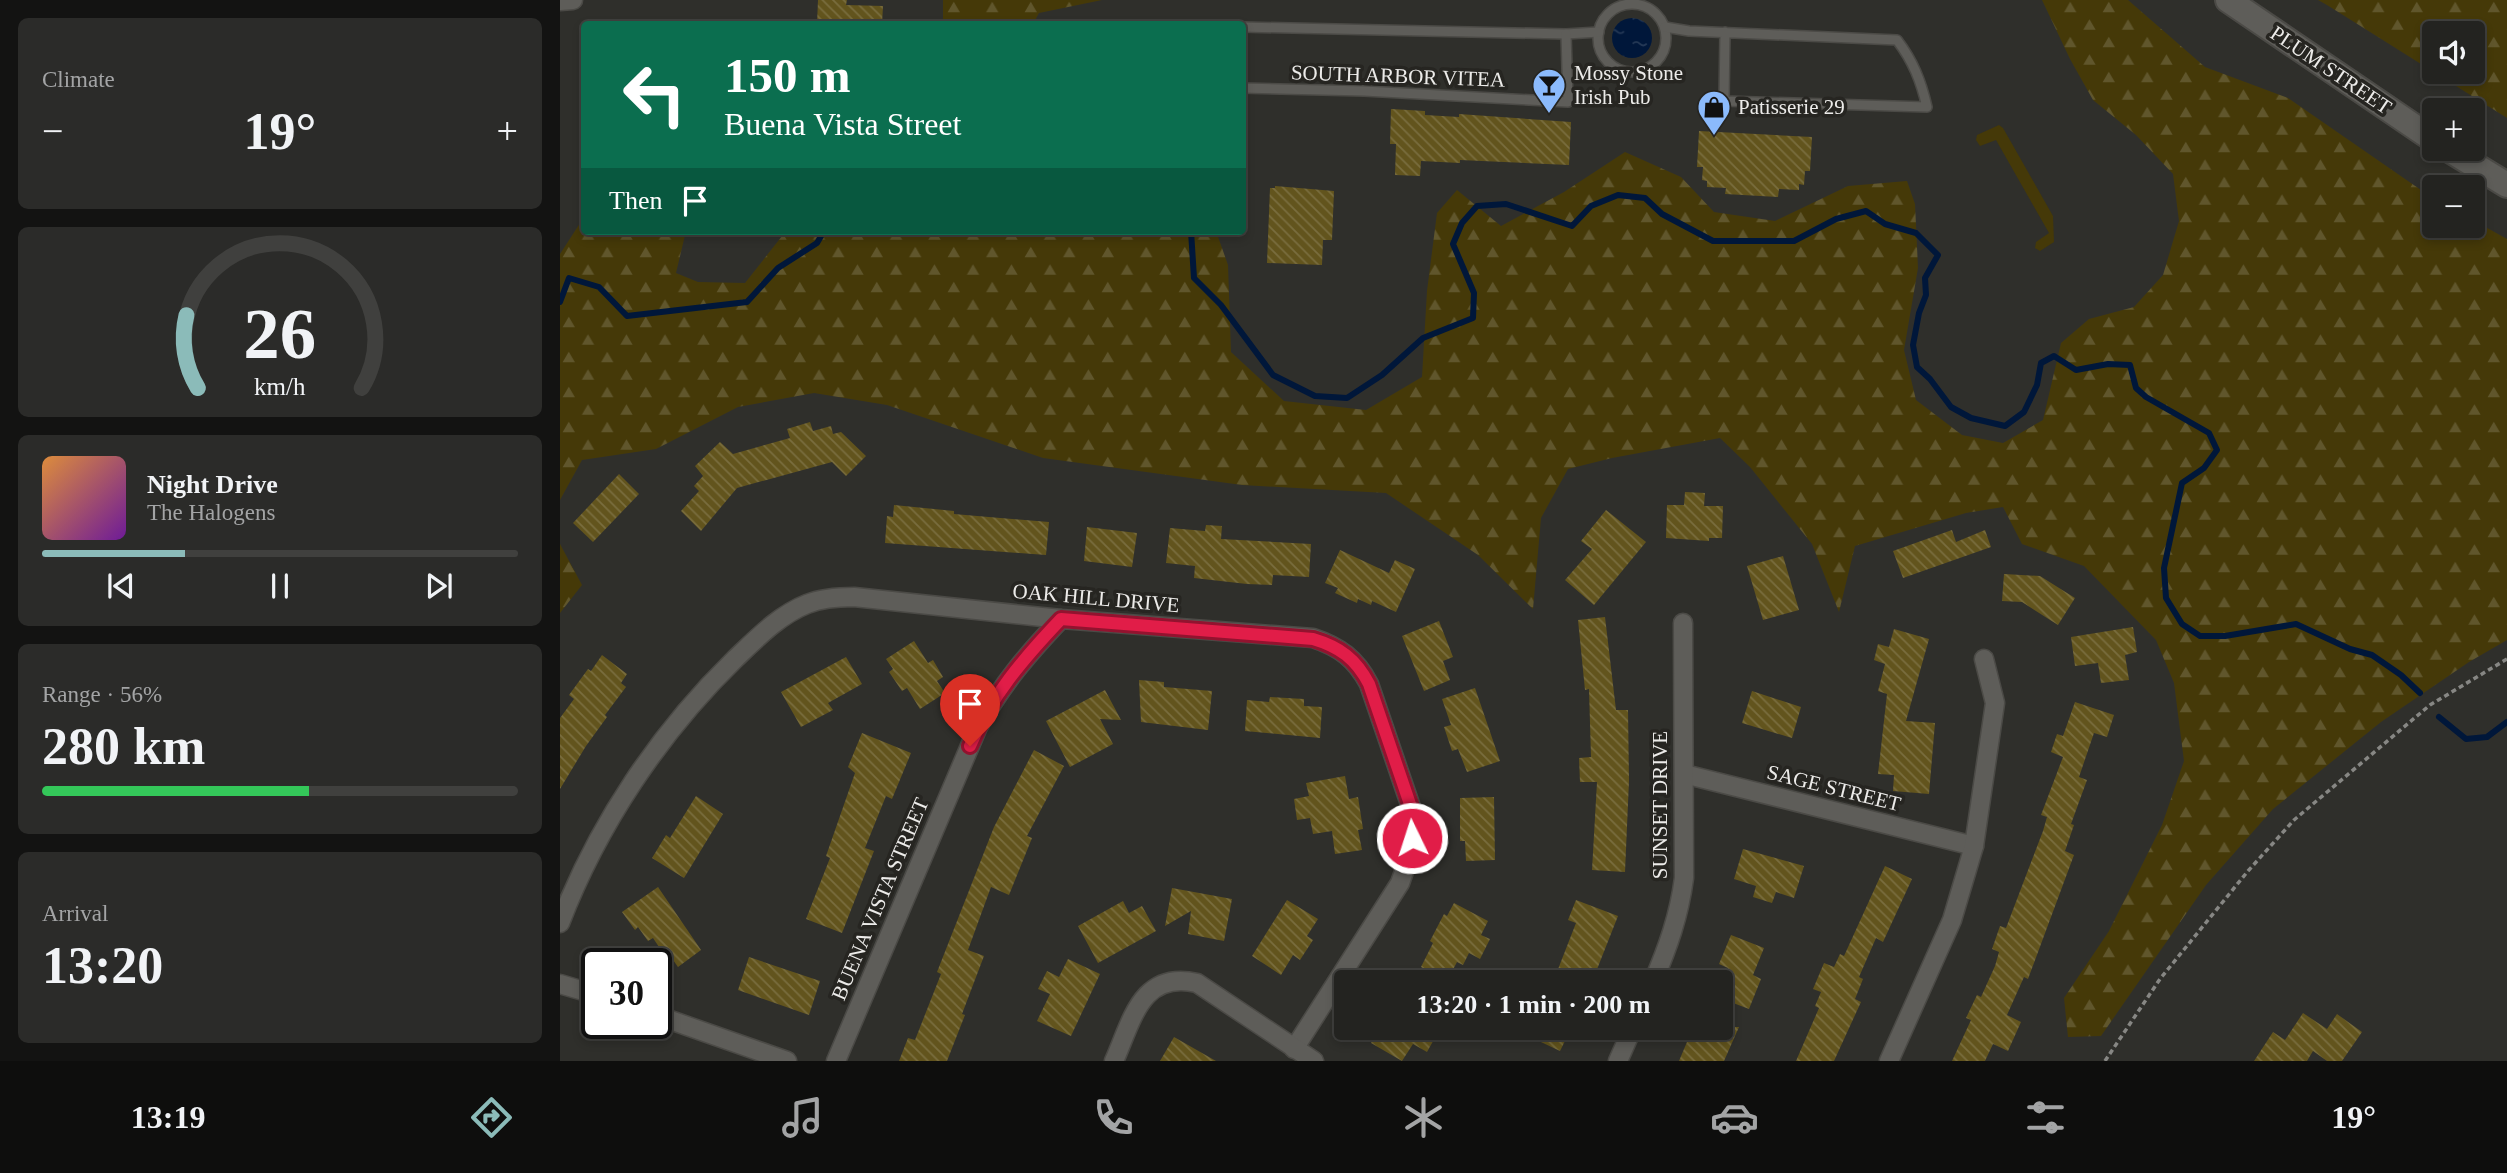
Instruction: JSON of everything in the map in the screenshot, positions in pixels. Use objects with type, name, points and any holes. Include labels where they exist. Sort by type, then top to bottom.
[{"type":"main road","name":"PLUM STREET","points":[[2228,0],[2422,131]]},
{"type":"main road","points":[[2468,161],[2507,185]]},
{"type":"street","points":[[560,1],[573,0]]},
{"type":"street","name":"OAK HILL DRIVE","points":[[560,923],[594,849],[627,792],[674,726],[710,684],[750,645],[786,615],[818,600],[854,597],[1061,619],[1313,639],[1332,645],[1348,655],[1365,677],[1412,810],[1412,838],[1407,863],[1399,883],[1294,1049]]},
{"type":"street","name":"BUENA VISTA STREET","points":[[836,1061],[978,727],[999,691],[1020,663],[1061,619]]},
{"type":"street","name":"SUNSET DRIVE","points":[[1658,970],[1680,909],[1684,878],[1683,623]]},
{"type":"street","points":[[1889,1061],[1952,920],[1974,846],[1996,703],[1984,659]]},
{"type":"street","name":"SAGE STREET","points":[[1684,774],[1974,846]]},
{"type":"street","points":[[1114,1061],[1141,1000],[1153,987],[1166,981],[1181,979],[1196,983],[1314,1061]]},
{"type":"street","points":[[560,984],[581,990]]},
{"type":"street","points":[[672,1021],[787,1061]]},
{"type":"street","points":[[1618,1061],[1627,1040]]},
{"type":"lane","points":[[1619,3],[1652,9],[1665,27],[1665,49],[1659,59],[1641,71],[1630,72],[1609,63],[1598,43],[1602,21],[1619,3]]},
{"type":"lane","points":[[1246,27],[1566,34],[1599,32]]},
{"type":"lane","points":[[1665,27],[1897,40],[1911,58],[1920,78],[1927,107],[1724,101],[1725,32]]},
{"type":"lane","name":"SOUTH ARBOR VITEA","points":[[1246,88],[1364,91],[1568,102],[1566,34]]},
{"type":"path","points":[[2105,1061],[2160,979],[2248,871],[2294,820],[2430,705],[2507,659]]},
{"type":"green space","points":[[943,0],[1102,0],[1039,13],[1035,21],[943,21]]},
{"type":"green space","points":[[2042,0],[2128,0],[2205,67],[2288,98],[2422,191],[2422,238],[2485,238],[2485,227],[2507,239],[2507,640],[2469,662],[2381,722],[2273,809],[2206,885],[2101,1036],[2068,1037],[2064,998],[2109,931],[2162,825],[2184,761],[2174,683],[2156,640],[2084,566],[2022,544],[2003,507],[1966,513],[1855,546],[1839,612],[1812,544],[1750,467],[1720,438],[1612,458],[1568,469],[1541,518],[1533,609],[1478,555],[1386,493],[1242,485],[1043,458],[887,405],[814,393],[738,407],[656,449],[582,460],[560,500],[560,254],[581,222],[581,235],[685,235],[676,273],[698,282],[745,283],[783,235],[1217,235],[1228,265],[1231,352],[1284,401],[1366,410],[1422,377],[1427,291],[1437,213],[1457,190],[1501,226],[1564,192],[1625,152],[1681,177],[1714,212],[1775,221],[1848,186],[1907,181],[1915,204],[1918,268],[1904,350],[1916,400],[1962,435],[2003,443],[2043,420],[2061,343],[2089,319],[2134,307],[2163,275],[2179,221],[2173,174],[2136,135],[2093,100]]},
{"type":"green space","points":[[2318,0],[2507,0],[2507,118],[2485,104],[2485,98],[2475,98],[2453,84],[2485,84],[2485,21],[2422,21],[2422,65]]},
{"type":"green space","points":[[1999,125],[2053,216],[2054,242],[2040,251],[2035,248],[2036,242],[2049,233],[1996,140],[1980,146],[1976,140],[1977,135]]},
{"type":"green space","points":[[560,544],[582,585],[560,613]]},
{"type":"water","points":[[1632,18],[1640,19],[1646,24],[1651,30],[1651,46],[1646,52],[1640,57],[1632,58],[1624,57],[1618,52],[1613,46],[1612,38],[1613,30],[1618,24],[1624,19]]},
{"type":"building","points":[[818,0],[847,0],[846,5],[883,6],[882,21],[817,21]]},
{"type":"building","points":[[1391,109],[1425,111],[1425,115],[1459,117],[1459,114],[1571,122],[1569,165],[1421,161],[1420,176],[1395,175],[1396,144],[1390,144]]},
{"type":"building","points":[[1699,131],[1812,137],[1810,171],[1805,171],[1804,185],[1799,184],[1799,190],[1779,189],[1778,197],[1725,194],[1726,188],[1707,187],[1707,181],[1702,180],[1703,167],[1697,167]]},
{"type":"building","points":[[1275,186],[1334,191],[1332,240],[1323,240],[1322,265],[1267,263],[1270,188]]},
{"type":"building","points":[[810,422],[813,431],[831,426],[833,434],[841,432],[866,456],[846,476],[832,462],[737,488],[701,531],[681,511],[699,491],[694,486],[703,476],[695,466],[720,442],[733,454],[790,438],[787,429]]},
{"type":"building","points":[[619,474],[639,494],[593,542],[573,523]]},
{"type":"building","points":[[1685,492],[1705,493],[1704,506],[1723,506],[1722,538],[1709,538],[1709,541],[1666,538],[1667,505],[1684,505]]},
{"type":"building","points":[[894,505],[954,511],[954,514],[1049,522],[1046,555],[885,543],[887,516],[893,517]]},
{"type":"building","points":[[1606,510],[1646,542],[1594,605],[1565,580],[1592,549],[1581,541]]},
{"type":"building","points":[[1206,525],[1222,526],[1221,539],[1311,544],[1309,577],[1273,575],[1272,585],[1247,584],[1194,578],[1195,566],[1166,563],[1170,528],[1205,531]]},
{"type":"building","points":[[1087,527],[1137,533],[1132,567],[1084,561]]},
{"type":"building","points":[[1952,530],[1956,542],[1985,530],[1991,547],[1903,578],[1893,551]]},
{"type":"building","points":[[1340,550],[1389,573],[1395,560],[1415,569],[1396,612],[1372,601],[1371,605],[1358,599],[1357,603],[1335,593],[1338,588],[1325,583]]},
{"type":"building","points":[[1783,556],[1799,610],[1763,620],[1747,566]]},
{"type":"building","points":[[2004,574],[2040,576],[2075,598],[2058,625],[2022,602],[2002,601]]},
{"type":"building","points":[[1605,617],[1616,710],[1628,710],[1629,781],[1625,872],[1592,870],[1597,782],[1580,782],[1579,758],[1591,757],[1589,689],[1585,690],[1578,620]]},
{"type":"building","points":[[1439,621],[1453,657],[1443,661],[1450,680],[1424,691],[1402,636]]},
{"type":"building","points":[[2133,627],[2137,652],[2125,655],[2129,680],[2101,683],[2098,663],[2075,666],[2071,637]]},
{"type":"building","points":[[1894,629],[1929,639],[1906,721],[1935,723],[1929,794],[1893,791],[1894,775],[1878,774],[1887,694],[1878,691],[1885,664],[1874,660],[1878,644],[1889,647]]},
{"type":"building","points":[[914,641],[928,663],[933,660],[943,677],[937,681],[945,693],[920,709],[907,688],[902,691],[889,672],[893,669],[886,659]]},
{"type":"building","points":[[602,655],[627,674],[621,683],[626,687],[605,715],[607,717],[560,789],[560,718],[574,699],[569,695]]},
{"type":"building","points":[[846,657],[862,684],[828,703],[833,710],[801,727],[781,692]]},
{"type":"building","points":[[1139,680],[1164,682],[1164,687],[1212,691],[1208,730],[1141,722]]},
{"type":"building","points":[[1475,688],[1500,761],[1467,772],[1458,749],[1452,751],[1444,727],[1451,725],[1442,699]]},
{"type":"building","points":[[1105,690],[1121,720],[1100,719],[1113,744],[1070,767],[1046,721]]},
{"type":"building","points":[[1752,691],[1801,707],[1792,738],[1742,723]]},
{"type":"building","points":[[1270,697],[1304,699],[1304,706],[1322,707],[1320,738],[1245,731],[1247,700],[1269,702]]},
{"type":"building","points":[[2075,702],[2114,715],[2107,737],[2094,733],[2079,777],[2087,780],[2071,824],[2074,825],[2065,851],[2074,855],[2028,979],[2024,977],[2007,1015],[2021,1022],[2008,1051],[1993,1044],[1985,1061],[1952,1061],[1971,1020],[1966,1018],[1977,995],[1981,997],[1995,966],[1999,952],[1992,949],[2000,926],[2006,928],[2043,831],[2047,817],[2041,815],[2063,757],[2051,752],[2057,734],[2063,736]]},
{"type":"building","points":[[862,733],[911,753],[892,799],[886,796],[865,848],[874,851],[842,933],[806,919],[830,858],[826,856],[855,773],[848,767]]},
{"type":"building","points":[[1034,750],[1064,766],[1027,836],[1032,838],[1009,895],[991,887],[968,950],[984,956],[947,1061],[899,1061],[908,1038],[915,1040],[941,974],[937,972],[994,827]]},
{"type":"building","points":[[1345,776],[1349,799],[1358,797],[1363,829],[1358,830],[1362,850],[1335,854],[1332,831],[1313,834],[1310,818],[1297,820],[1294,799],[1309,796],[1306,783]]},
{"type":"building","points":[[696,796],[723,814],[684,878],[652,858],[666,835],[670,838]]},
{"type":"building","points":[[1494,797],[1495,860],[1466,861],[1465,841],[1460,841],[1460,798]]},
{"type":"building","points":[[1743,849],[1804,866],[1794,898],[1776,892],[1772,903],[1753,897],[1756,886],[1734,879]]},
{"type":"building","points":[[1885,866],[1912,879],[1883,942],[1876,938],[1859,977],[1863,979],[1855,999],[1861,1002],[1834,1061],[1796,1061],[1819,1008],[1815,1006],[1821,992],[1813,989],[1824,963],[1834,967],[1840,954],[1844,956]]},
{"type":"building","points":[[658,887],[701,950],[678,967],[672,958],[672,948],[660,948],[653,938],[648,941],[638,927],[635,930],[622,912]]},
{"type":"building","points":[[1172,888],[1232,899],[1224,941],[1188,934],[1191,911],[1165,926]]},
{"type":"building","points":[[1287,900],[1318,919],[1307,936],[1313,940],[1300,960],[1293,955],[1281,975],[1252,956]]},
{"type":"building","points":[[1576,900],[1618,916],[1597,970],[1558,970],[1576,923],[1568,920]]},
{"type":"building","points":[[1123,901],[1129,913],[1142,906],[1156,931],[1098,963],[1078,926]]},
{"type":"building","points":[[1454,903],[1488,921],[1481,935],[1490,939],[1480,959],[1469,953],[1463,965],[1457,962],[1453,970],[1427,970],[1421,967],[1433,943],[1430,941],[1444,914],[1447,916]]},
{"type":"building","points":[[1731,935],[1764,948],[1753,975],[1761,979],[1749,1009],[1733,1003],[1733,970],[1727,970],[1719,964]]},
{"type":"building","points":[[749,957],[820,981],[809,1015],[738,990]]},
{"type":"building","points":[[1068,959],[1100,974],[1071,1036],[1037,1021],[1050,994],[1038,989],[1047,971],[1059,977]]},
{"type":"building","points":[[2303,1013],[2327,1029],[2337,1014],[2362,1032],[2342,1061],[2327,1061],[2313,1051],[2307,1061],[2254,1061],[2273,1032],[2285,1040]]},
{"type":"building","points":[[1733,1027],[1739,1027],[1724,1061],[1679,1061],[1688,1040],[1733,1040]]},
{"type":"building","points":[[1174,1037],[1216,1061],[1160,1061]]},
{"type":"building","points":[[1373,1040],[1434,1040],[1427,1052],[1413,1044],[1402,1061],[1371,1043]]},
{"type":"building","points":[[1537,1040],[1566,1040],[1560,1051]]},
{"type":"waterway","points":[[1191,235],[1194,278],[1221,305],[1273,375],[1315,396],[1347,398],[1382,375],[1423,338],[1473,318],[1474,293],[1453,244],[1462,223],[1477,206],[1506,204],[1572,226],[1591,206],[1618,195],[1645,198],[1662,214],[1713,241],[1794,241],[1836,219],[1866,211],[1885,224],[1916,233],[1938,255],[1925,278],[1926,295],[1919,313],[1913,345],[1917,367],[1930,379],[1951,407],[1971,418],[2005,426],[2024,412],[2037,385],[2041,363],[2054,356],[2076,370],[2108,364],[2130,365],[2136,388],[2146,397],[2209,433],[2217,450],[2204,468],[2182,483],[2164,568],[2166,598],[2182,624],[2200,636],[2225,636],[2296,624],[2350,649],[2372,655],[2401,675],[2420,693]]},
{"type":"waterway","points":[[560,302],[569,278],[599,287],[627,316],[747,302],[778,268],[817,243],[822,235]]},
{"type":"waterway","points":[[2439,717],[2466,739],[2487,737],[2507,722]]},
{"type":"place","name":"Mossy Stone Irish Pub","points":[[1549,115]]},
{"type":"place","name":"Patisserie 29","points":[[1714,137]]},
{"type":"route","points":[[970,746],[999,691],[1020,663],[1061,619],[1313,639],[1332,645],[1348,655],[1361,669],[1369,684],[1412,810],[1412,838]]}]
